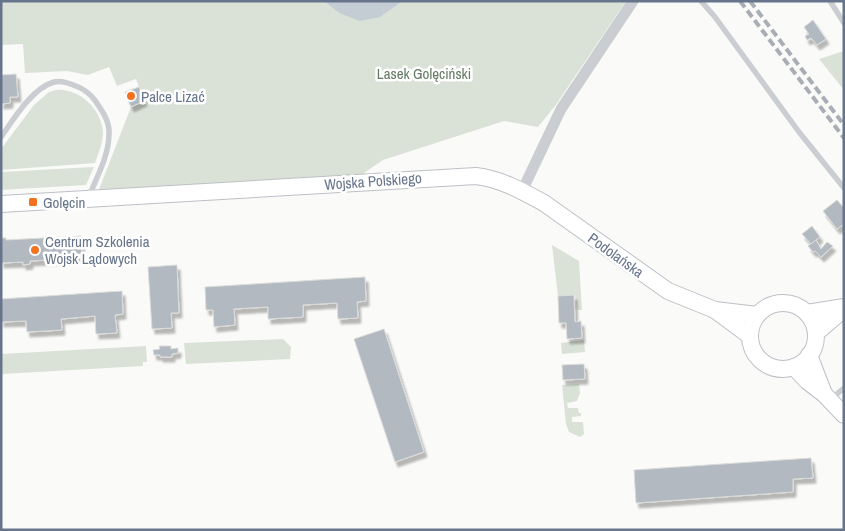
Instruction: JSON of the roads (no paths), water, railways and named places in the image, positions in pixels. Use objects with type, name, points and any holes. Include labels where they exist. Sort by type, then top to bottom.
[{"type":"street","points":[[522,191],[561,109],[633,1]]},
{"type":"street","name":"Wojska Polskiego","points":[[1,204],[476,176],[491,178],[522,191]]},
{"type":"street","name":"Podolańska","points":[[522,191],[544,203],[668,291],[715,310],[757,315]]},
{"type":"street","points":[[782,303],[792,304],[807,313],[813,322],[816,333],[809,356],[794,367],[776,368],[760,360],[751,344],[750,336],[751,328],[757,315],[773,304],[782,303]]},
{"type":"street","points":[[807,313],[844,308]]},
{"type":"street","points":[[816,333],[844,308]]},
{"type":"street","name":"Podolańska","points":[[715,310],[750,336]]},
{"type":"street","points":[[809,356],[826,397]]},
{"type":"street","points":[[794,367],[844,415]]},
{"type":"lane","points":[[701,1],[799,132],[844,188]]},
{"type":"lane","points":[[830,1],[844,23]]},
{"type":"lane","points":[[1,137],[31,98],[54,82],[67,82],[83,88],[99,106],[110,133],[108,147],[88,199]]},
{"type":"lane","points":[[826,397],[844,388]]},
{"type":"railway","points":[[740,1],[844,138]]},
{"type":"railway","points":[[750,1],[844,125]]},
{"type":"place","name":"Palce Lizać","points":[[131,96]]},
{"type":"place","name":"Golęcin","points":[[33,202]]},
{"type":"place","name":"Centrum Szkolenia Wojsk Lądowych","points":[[35,250]]},
{"type":"park label","name":"Lasek Golęciński","points":[[424,73]]}]
